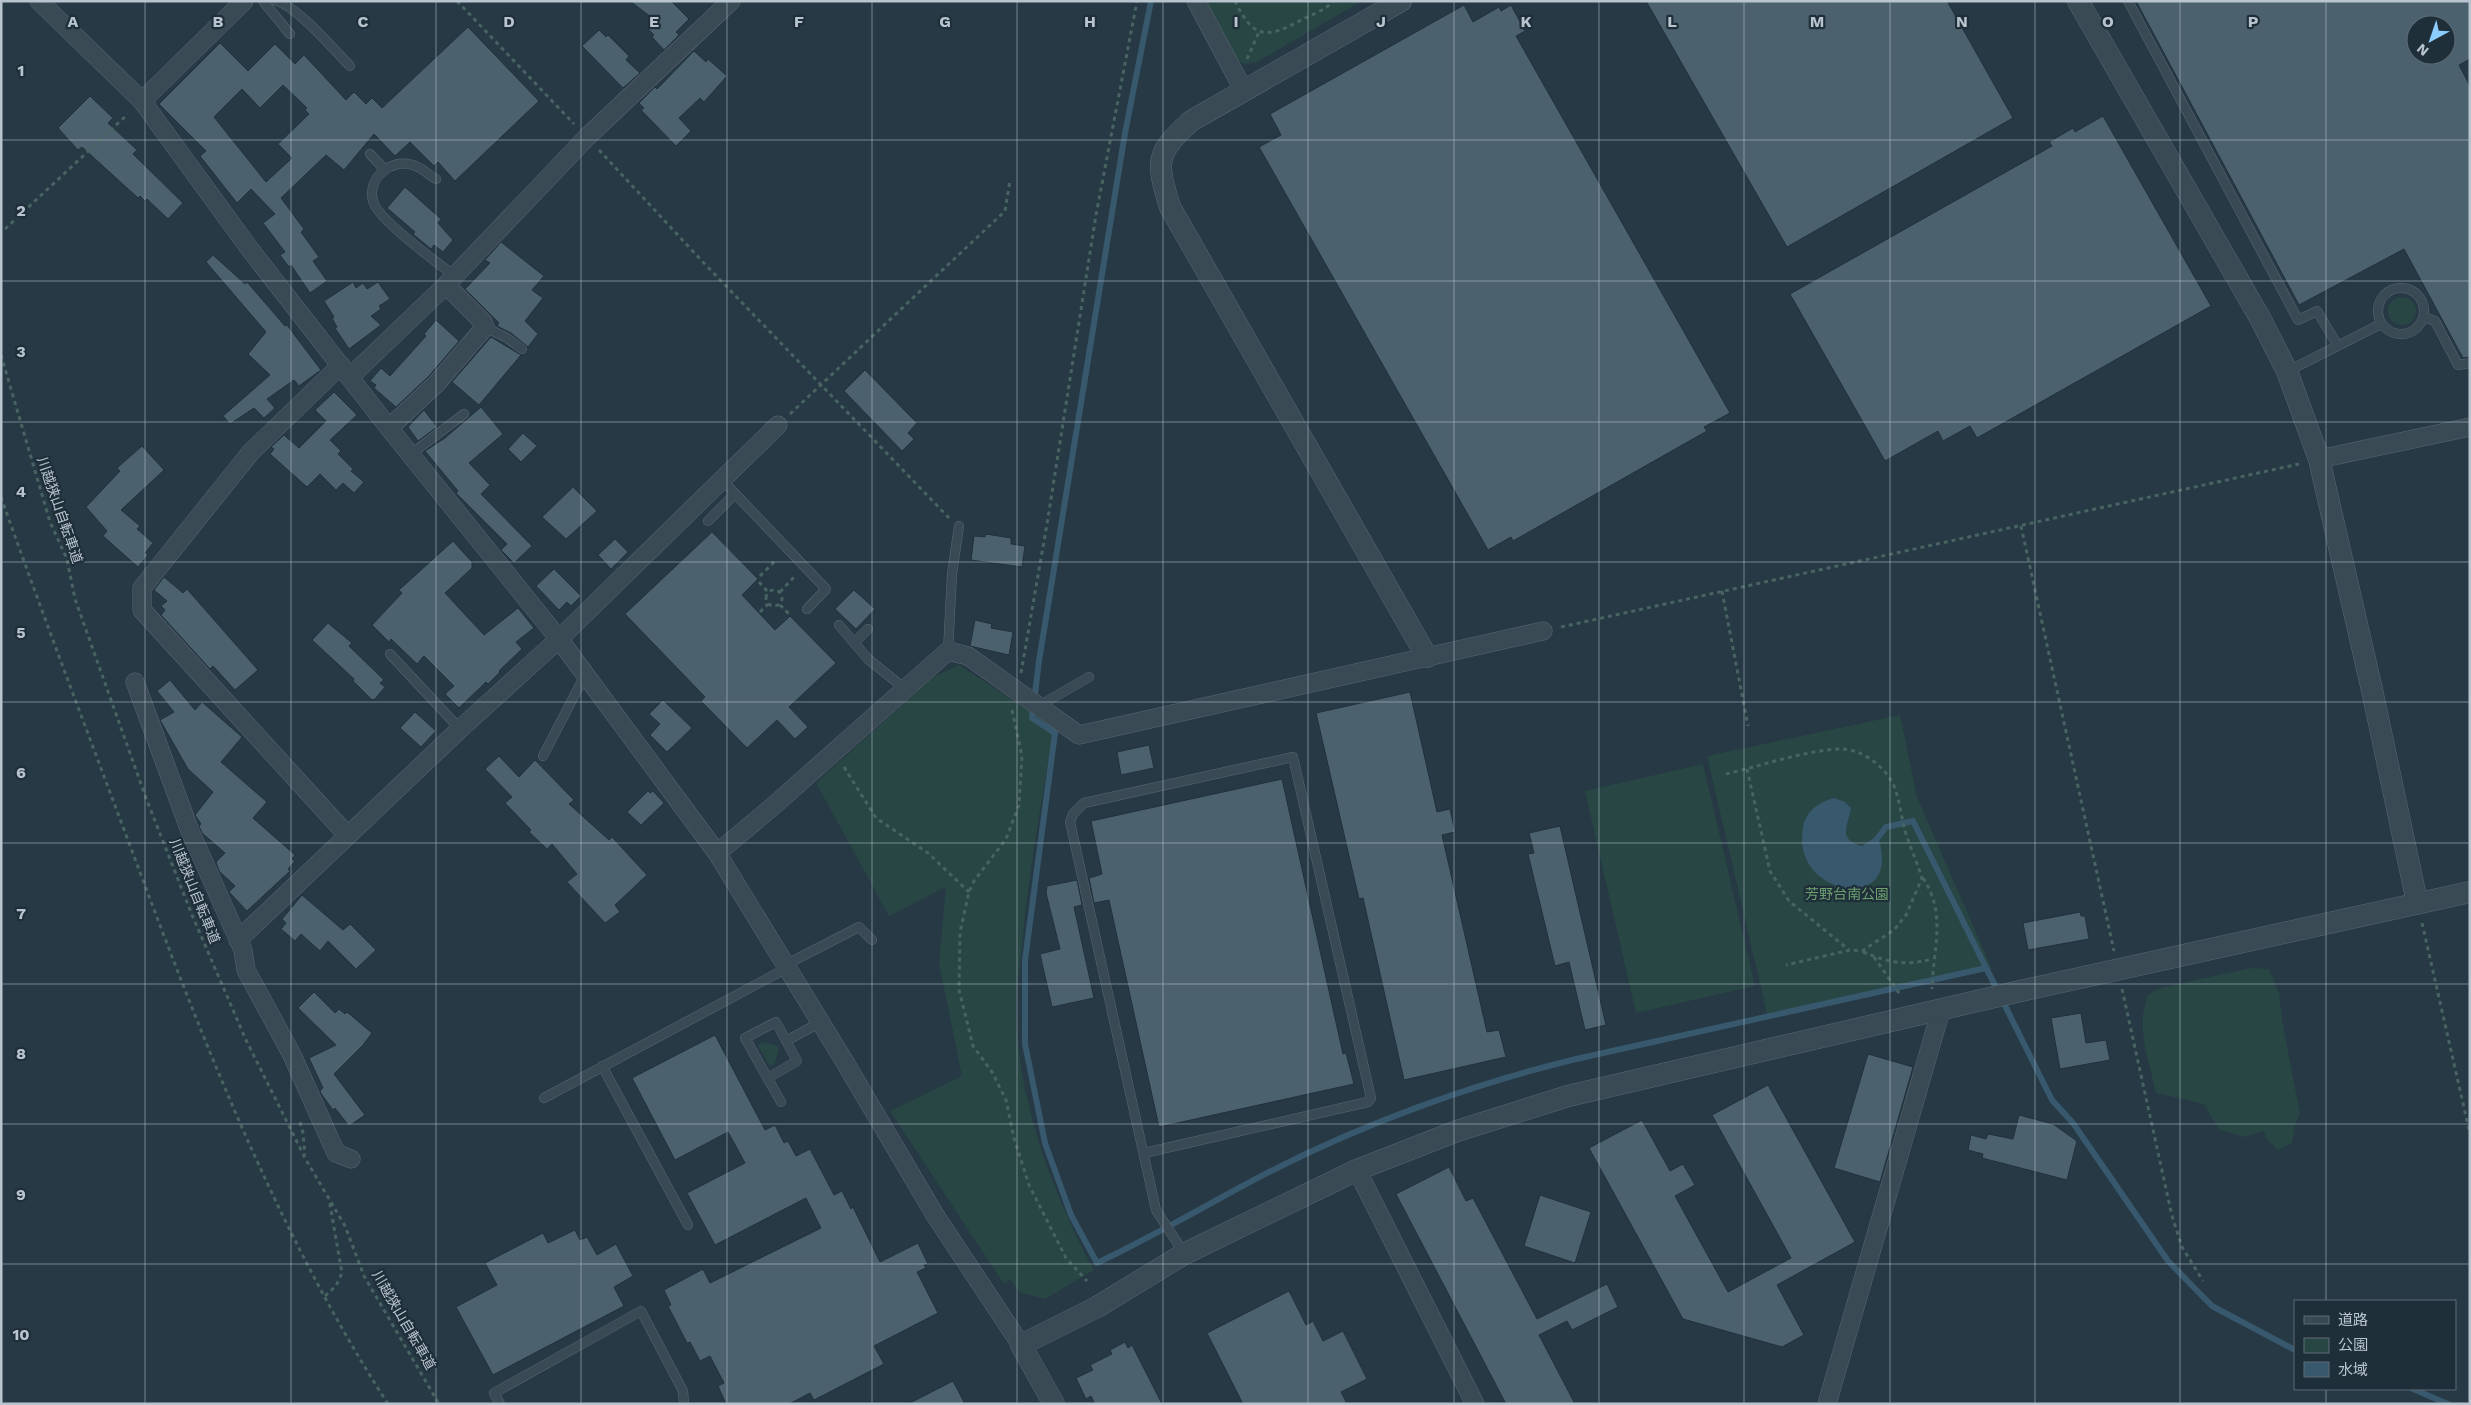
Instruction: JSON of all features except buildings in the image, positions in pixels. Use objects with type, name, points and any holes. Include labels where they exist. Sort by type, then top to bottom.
[{"type":"street","points":[[39,1],[142,101],[249,248],[389,428],[559,639],[717,854],[821,1022],[935,1215],[1021,1345],[1054,1404]]},
{"type":"street","points":[[142,101],[244,1]]},
{"type":"street","points":[[348,836],[142,610],[142,588],[251,452],[451,281],[587,137],[731,1]]},
{"type":"street","points":[[1196,1],[1244,91]]},
{"type":"street","points":[[1401,1],[1190,120],[1166,145],[1160,162],[1161,178],[1170,207],[1427,657]]},
{"type":"street","points":[[2078,1],[2260,318],[2287,371],[2319,459],[2418,902]]},
{"type":"street","points":[[389,428],[437,382],[485,328],[483,322],[451,281]]},
{"type":"street","points":[[238,940],[460,729],[559,639],[778,425]]},
{"type":"street","points":[[2319,459],[2470,427]]},
{"type":"street","points":[[717,854],[948,651],[968,656],[1079,735],[1543,631]]},
{"type":"street","points":[[135,682],[190,831],[243,950],[246,970],[292,1056],[336,1153],[344,1158],[351,1159]]},
{"type":"street","points":[[1021,1345],[1097,1307],[1184,1254],[1357,1170],[1457,1131],[1568,1096],[2118,969],[2470,892]]},
{"type":"street","points":[[1827,1404],[1941,1010]]},
{"type":"street","points":[[1357,1170],[1475,1404]]},
{"type":"lane","points":[[263,1],[290,34]]},
{"type":"lane","points":[[276,1],[282,2],[302,17],[350,66]]},
{"type":"lane","points":[[2128,1],[2298,320],[2317,310],[2338,346]]},
{"type":"lane","points":[[370,154],[385,170]]},
{"type":"lane","points":[[436,179],[413,165],[392,165],[378,176],[373,187],[373,202],[383,216],[451,281]]},
{"type":"lane","points":[[2394,289],[2410,290],[2417,294],[2424,309],[2424,317],[2415,330],[2408,334],[2392,333],[2381,324],[2377,314],[2381,299],[2394,289]]},
{"type":"lane","points":[[2424,317],[2435,321],[2458,365],[2470,363]]},
{"type":"lane","points":[[2287,371],[2381,324]]},
{"type":"lane","points":[[485,328],[507,338],[522,349]]},
{"type":"lane","points":[[411,454],[464,414]]},
{"type":"lane","points":[[722,480],[826,589],[807,609]]},
{"type":"lane","points":[[708,521],[735,494]]},
{"type":"lane","points":[[948,651],[952,574],[959,526]]},
{"type":"lane","points":[[839,625],[868,659],[904,688]]},
{"type":"lane","points":[[854,643],[868,629]]},
{"type":"lane","points":[[390,654],[460,729]]},
{"type":"lane","points":[[543,756],[586,675]]},
{"type":"lane","points":[[1039,706],[1089,677]]},
{"type":"lane","points":[[1144,1153],[1368,1102],[1371,1098],[1293,757],[1084,803],[1072,814],[1070,822],[1156,1210],[1184,1254]]},
{"type":"lane","points":[[544,1098],[859,927],[872,940]]},
{"type":"lane","points":[[768,1078],[797,1062],[776,1022],[745,1038],[781,1102]]},
{"type":"lane","points":[[786,1041],[821,1022]]},
{"type":"lane","points":[[602,1066],[688,1225]]},
{"type":"lane","points":[[500,1404],[494,1393],[642,1311],[684,1391],[684,1404]]},
{"type":"path","points":[[458,1],[821,384],[959,526]]},
{"type":"path","points":[[1087,1282],[1066,1258],[1029,1185],[1014,1138],[1006,1100],[992,1072],[973,1046],[959,990],[960,932],[968,892],[974,881],[1006,839],[1019,805],[1022,756],[1011,687],[1047,524],[1096,215],[1137,1]]},
{"type":"path","points":[[1235,1],[1244,19],[1259,32],[1268,34],[1280,31],[1333,1]]},
{"type":"path","points":[[1245,64],[1259,32]]},
{"type":"path","points":[[5,230],[142,101]]},
{"type":"path","points":[[778,425],[1004,211],[1010,180]]},
{"type":"path","name":"川越狭山自転車道","points":[[1,355],[50,522],[66,559],[75,599],[172,868],[246,1040],[305,1158],[345,1226],[364,1276],[439,1404]]},
{"type":"path","points":[[1543,631],[2319,459]]},
{"type":"path","points":[[1,497],[140,874],[202,1034],[258,1167],[325,1296],[388,1404]]},
{"type":"path","points":[[2021,526],[2172,1216],[2182,1247],[2203,1281]]},
{"type":"path","points":[[760,576],[787,548]]},
{"type":"path","points":[[780,592],[805,567]]},
{"type":"path","points":[[759,582],[768,592]]},
{"type":"path","points":[[768,592],[774,590],[780,592]]},
{"type":"path","points":[[1722,591],[1748,726]]},
{"type":"path","points":[[768,592],[766,596],[768,604]]},
{"type":"path","points":[[780,592],[782,598],[780,605]]},
{"type":"path","points":[[768,604],[773,606],[780,605]]},
{"type":"path","points":[[760,612],[768,604]]},
{"type":"path","points":[[780,605],[789,614]]},
{"type":"path","points":[[1726,774],[1820,752],[1845,749],[1876,762],[1886,773],[1893,786],[1905,831],[1922,878],[1932,892],[1937,910],[1932,989]]},
{"type":"path","points":[[834,751],[876,818],[928,853],[968,892]]},
{"type":"path","points":[[1747,769],[1770,871],[1789,901],[1809,920],[1850,950]]},
{"type":"path","points":[[1862,951],[1894,930],[1906,915],[1922,878]]},
{"type":"path","points":[[2418,902],[2470,1134]]},
{"type":"path","points":[[1786,965],[1850,950],[1862,951],[1896,964],[1910,964],[1933,959]]},
{"type":"path","points":[[1874,956],[1901,996]]},
{"type":"path","points":[[325,1296],[336,1286],[342,1273],[328,1196]]},
{"type":"green space","points":[[1203,1],[1362,1],[1257,62],[1245,64],[1236,60]]},
{"type":"green space","points":[[2402,297],[2412,301],[2416,311],[2412,321],[2402,325],[2392,321],[2388,311],[2392,301]]},
{"type":"green space","points":[[959,665],[1054,727],[1028,893],[1016,1004],[1018,1039],[1029,1108],[1039,1142],[1064,1208],[1094,1270],[1045,1299],[1019,1292],[1010,1279],[1004,1284],[890,1111],[962,1076],[939,963],[946,887],[889,916],[816,783],[933,677]]},
{"type":"green space","name":"芳野台南公園","points":[[1900,715],[1917,797],[1992,969],[1768,1018],[1707,756]]},
{"type":"green space","points":[[1703,764],[1755,986],[1636,1013],[1585,791]]},
{"type":"green space","points":[[2251,968],[2269,969],[2279,993],[2283,1026],[2300,1113],[2292,1143],[2278,1150],[2268,1141],[2264,1131],[2245,1137],[2219,1130],[2204,1104],[2156,1093],[2144,1044],[2143,1019],[2148,995],[2160,988]]},
{"type":"green space","points":[[761,1042],[778,1046],[779,1049],[774,1065],[769,1065],[758,1046]]},
{"type":"water","points":[[1834,798],[1845,802],[1851,808],[1846,832],[1849,840],[1862,846],[1874,838],[1878,838],[1882,860],[1878,876],[1868,885],[1854,888],[1838,886],[1823,879],[1810,866],[1803,849],[1803,827],[1807,816],[1818,805]]},
{"type":"waterway","points":[[1151,1],[1125,133],[1039,661],[1032,718],[1055,733],[1025,960],[1025,1044],[1045,1143],[1071,1215],[1097,1263],[1307,1153],[1420,1106],[1498,1080],[1576,1059],[1986,968]]},
{"type":"waterway","points":[[1873,844],[1886,827],[1913,821],[2052,1100],[2073,1123],[2168,1261],[2212,1306],[2294,1349]]},
{"type":"waterway","points":[[2415,1390],[2448,1404]]}]
